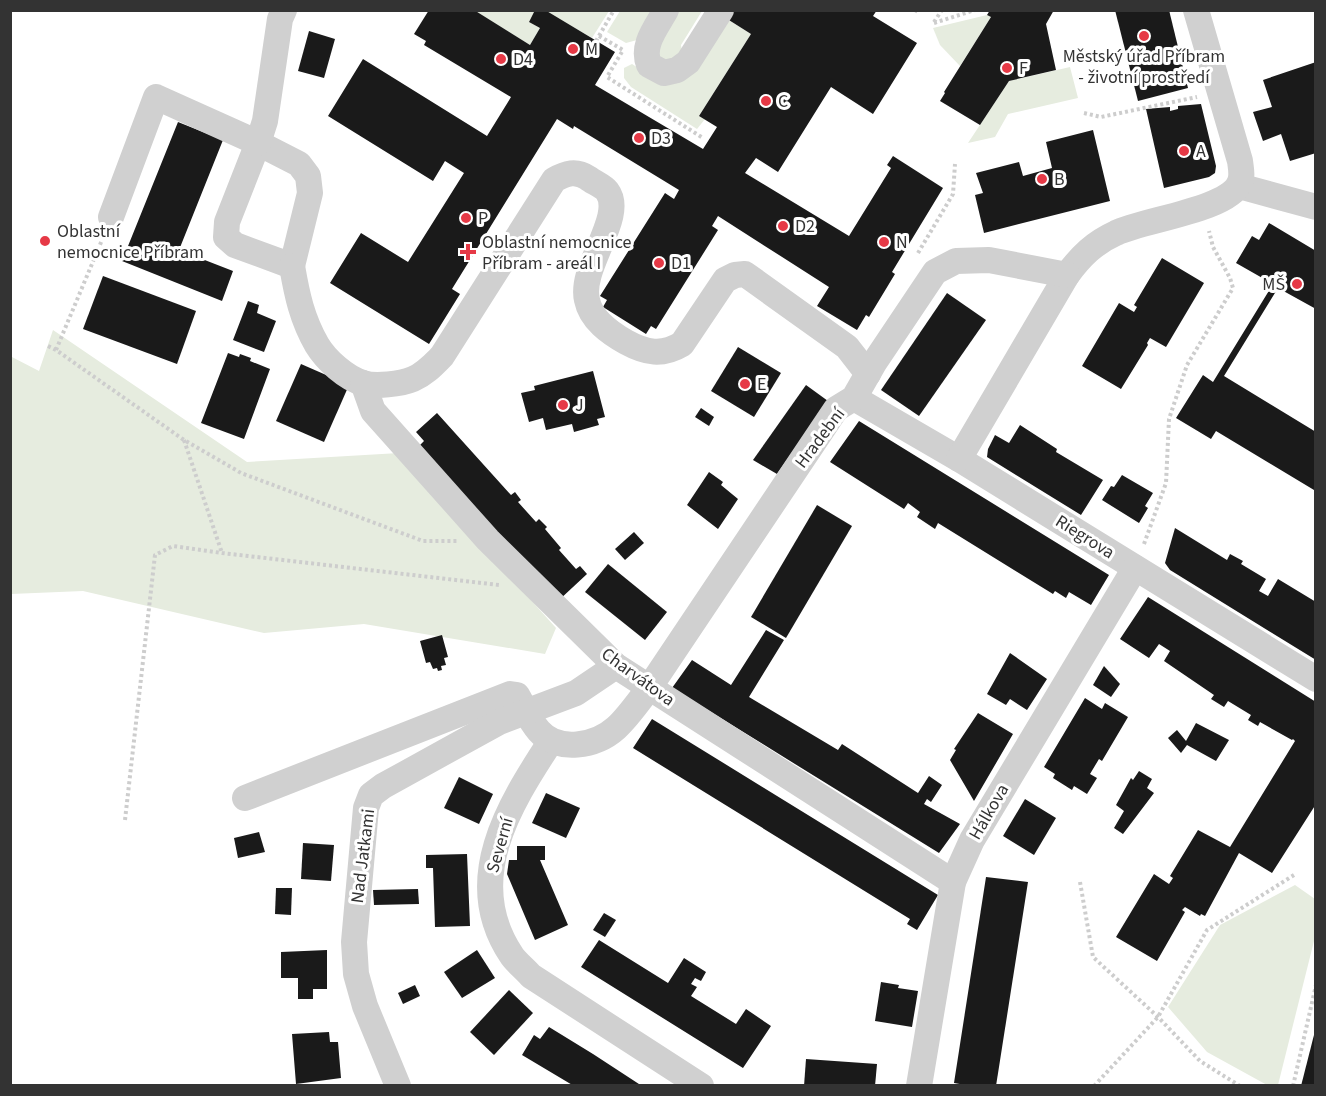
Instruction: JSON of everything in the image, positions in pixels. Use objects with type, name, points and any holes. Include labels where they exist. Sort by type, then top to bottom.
[{"type":"street","points":[[284,10],[280,20],[265,121],[227,222],[226,237],[235,244],[292,266]]},
{"type":"street","points":[[666,10],[648,42],[645,55],[649,65],[664,73],[677,70],[688,62],[721,10]]},
{"type":"street","points":[[959,459],[1067,275],[1081,257],[1097,242],[1119,231],[1204,207],[1230,195],[1239,186],[1242,174],[1240,161],[1196,10]]},
{"type":"street","points":[[111,217],[156,97],[299,164],[309,176],[310,193],[292,266],[299,307],[318,347],[338,369],[363,383],[391,384],[412,380],[426,372],[442,356],[554,180],[566,173],[583,175],[607,191],[611,204],[609,224],[587,275],[586,300],[596,320],[614,336],[653,353],[671,351],[682,344],[725,279],[735,274],[746,274],[847,347],[868,374]]},
{"type":"street","points":[[1239,186],[1316,207]]},
{"type":"street","name":"Hradební","points":[[650,688],[837,409],[854,398],[935,272],[957,261],[989,260],[1067,275]]},
{"type":"street","name":"Charvátova","points":[[363,383],[373,411],[488,540],[616,666],[953,882]]},
{"type":"street","name":"Riegrova","points":[[854,398],[959,459],[1316,679]]},
{"type":"street","name":"Hálkova","points":[[920,1086],[953,882],[972,840],[1135,568]]},
{"type":"street","name":"Nad Jatkami","points":[[398,1086],[365,1006],[356,974],[354,942],[366,808],[372,795],[383,786],[498,722],[576,693],[616,666]]},
{"type":"street","points":[[245,798],[510,694],[517,695],[540,732],[551,741],[569,746],[589,742],[615,729],[650,688]]},
{"type":"street","name":"Severní","points":[[551,741],[521,787],[503,823],[489,877],[490,906],[500,932],[512,957],[531,976],[701,1086]]},
{"type":"path","points":[[596,41],[614,10]]},
{"type":"path","points":[[942,10],[934,23],[975,10]]},
{"type":"path","points":[[599,36],[622,50],[607,77],[703,138]]},
{"type":"path","points":[[1084,113],[1101,117],[1203,96]]},
{"type":"path","points":[[1135,568],[1166,483],[1169,419],[1187,365],[1233,288],[1213,248],[1204,207]]},
{"type":"path","points":[[56,350],[111,217]]},
{"type":"path","points":[[48,346],[184,440],[241,473],[423,541],[488,540]]},
{"type":"path","points":[[184,440],[222,553]]},
{"type":"path","points":[[125,820],[155,555],[173,546],[481,584],[536,588]]},
{"type":"path","points":[[1094,1086],[1158,1017],[1207,930],[1294,875]]},
{"type":"path","points":[[1080,882],[1093,957],[1158,1017],[1200,1061],[1240,1086]]},
{"type":"path","points":[[1293,1086],[1316,985]]},
{"type":"shaded area","points":[[474,11],[535,11],[529,22],[540,28],[530,45]]},
{"type":"shaded area","points":[[545,11],[609,11],[592,38]]},
{"type":"shaded area","points":[[620,11],[660,11],[637,40],[626,43],[607,32]]},
{"type":"shaded area","points":[[675,11],[702,11],[681,45],[682,52],[679,60],[658,60],[657,45]]},
{"type":"shaded area","points":[[987,15],[991,17],[960,66],[940,45],[933,28]]},
{"type":"shaded area","points":[[727,19],[751,34],[699,116],[705,119],[697,129],[631,87],[624,78],[624,68],[632,64],[654,78]]},
{"type":"shaded area","points":[[1070,67],[1078,98],[1008,114],[995,137],[968,143],[1009,81]]},
{"type":"shaded area","points":[[53,330],[247,462],[399,453],[556,628],[545,654],[364,624],[264,633],[83,591],[11,594],[10,356],[39,371]]},
{"type":"shaded area","points":[[1295,885],[1315,899],[1315,937],[1278,1085],[1267,1085],[1207,1052],[1168,1007],[1220,925]]},
{"type":"building","points":[[429,10],[474,10],[530,45],[540,28],[529,22],[535,10],[545,10],[615,52],[595,85],[703,149],[717,127],[699,116],[751,34],[713,10],[877,10],[873,16],[917,43],[873,114],[831,87],[778,172],[756,158],[745,173],[849,236],[891,168],[887,165],[893,156],[943,188],[892,272],[895,274],[869,317],[866,315],[857,330],[817,306],[829,287],[718,216],[712,226],[718,230],[656,329],[651,326],[646,334],[603,307],[607,300],[600,296],[665,193],[674,199],[679,190],[574,126],[573,129],[557,119],[452,289],[460,294],[429,344],[330,283],[361,233],[408,262],[464,173],[445,161],[433,181],[328,116],[363,59],[487,136],[511,97],[424,45],[426,41],[414,34]]},
{"type":"building","name":"F","points":[[990,10],[1054,10],[1046,24],[1056,70],[1009,81],[980,125],[940,101],[991,17],[987,15]]},
{"type":"building","points":[[1115,10],[1169,10],[1188,88],[1138,101]]},
{"type":"building","points":[[309,31],[335,39],[324,78],[298,71]]},
{"type":"building","points":[[1316,62],[1316,153],[1290,161],[1281,134],[1263,141],[1253,112],[1272,107],[1263,80]]},
{"type":"building","name":"A","points":[[1201,104],[1216,166],[1215,173],[1209,177],[1164,188],[1146,109],[1170,107],[1170,111],[1178,109],[1178,106]]},
{"type":"building","points":[[178,122],[223,140],[179,250],[233,271],[222,301],[122,261]]},
{"type":"building","name":"B","points":[[1093,130],[1110,201],[984,233],[975,195],[983,193],[976,173],[1019,162],[1023,176],[1052,168],[1046,142]]},
{"type":"building","points":[[1269,223],[1316,251],[1316,309],[1278,288],[1224,376],[1316,432],[1316,489],[1314,490],[1216,431],[1211,439],[1176,418],[1203,375],[1213,382],[1273,284],[1236,263],[1252,236],[1259,240]]},
{"type":"building","points":[[1162,258],[1204,283],[1166,347],[1150,338],[1121,389],[1082,366],[1119,303],[1134,312],[1137,307],[1134,305]]},
{"type":"building","points":[[103,276],[196,311],[177,364],[83,329]]},
{"type":"building","points":[[947,293],[986,320],[919,416],[881,390]]},
{"type":"building","points":[[248,301],[259,305],[257,313],[276,321],[264,352],[233,340]]},
{"type":"building","name":"E","points":[[738,347],[781,373],[754,417],[711,391]]},
{"type":"building","points":[[228,353],[251,358],[250,361],[270,369],[244,439],[201,423]]},
{"type":"building","points":[[301,364],[349,385],[324,442],[276,421]]},
{"type":"building","name":"J","points":[[593,371],[605,417],[597,419],[599,425],[574,432],[572,424],[546,430],[543,418],[529,422],[521,393],[535,390],[534,386]]},
{"type":"building","points":[[806,385],[828,401],[777,474],[753,460]]},
{"type":"building","points":[[701,408],[714,417],[709,426],[695,417]]},
{"type":"building","points":[[437,413],[511,495],[515,492],[521,500],[518,502],[536,522],[539,519],[547,527],[545,529],[561,548],[559,550],[576,569],[580,566],[587,574],[558,601],[418,447],[424,441],[416,432]]},
{"type":"building","points":[[859,421],[1109,575],[1091,605],[1069,592],[1066,598],[1055,591],[1053,594],[938,523],[935,529],[917,517],[920,512],[908,503],[904,509],[830,462]]},
{"type":"building","points":[[1020,425],[1057,449],[1056,452],[1103,480],[1081,515],[987,457],[995,435],[1009,443]]},
{"type":"building","points":[[709,472],[723,482],[721,485],[738,499],[718,529],[687,505]]},
{"type":"building","points":[[1122,475],[1153,493],[1145,506],[1148,508],[1139,523],[1102,500]]},
{"type":"building","points":[[817,505],[852,526],[786,638],[751,617]]},
{"type":"building","points":[[1175,528],[1227,560],[1230,554],[1243,561],[1241,564],[1266,579],[1259,591],[1268,596],[1278,579],[1316,602],[1314,607],[1316,608],[1316,660],[1170,570],[1165,563]]},
{"type":"building","points":[[634,532],[644,543],[625,560],[615,549]]},
{"type":"building","points":[[608,564],[667,612],[645,640],[585,592]]},
{"type":"building","points":[[1148,597],[1316,702],[1316,804],[1272,873],[1239,853],[1205,916],[1201,914],[1200,916],[1185,907],[1182,910],[1185,912],[1157,961],[1116,937],[1154,874],[1169,884],[1173,878],[1170,876],[1198,830],[1230,847],[1295,741],[1260,722],[1258,726],[1248,720],[1251,715],[1228,701],[1224,707],[1211,699],[1214,695],[1164,661],[1170,651],[1159,644],[1149,658],[1120,639]]},
{"type":"building","points":[[766,630],[784,640],[749,697],[838,750],[842,744],[918,793],[929,776],[942,785],[931,802],[927,799],[924,804],[960,824],[939,853],[672,688],[692,660],[731,685]]},
{"type":"building","points":[[442,635],[448,657],[444,658],[446,665],[441,666],[442,670],[438,671],[437,668],[433,669],[430,662],[426,663],[420,641]]},
{"type":"building","points":[[1010,653],[1047,679],[1027,710],[1010,699],[1006,705],[987,694]]},
{"type":"building","points":[[1104,666],[1120,684],[1111,697],[1093,685]]},
{"type":"building","points":[[1085,698],[1102,709],[1105,703],[1128,717],[1102,761],[1099,759],[1090,774],[1097,778],[1087,794],[1074,786],[1072,790],[1053,778],[1055,774],[1044,767]]},
{"type":"building","points":[[978,713],[1013,734],[974,801],[950,760],[956,750],[954,749]]},
{"type":"building","points":[[652,719],[938,895],[917,930],[907,924],[910,919],[633,748]]},
{"type":"building","points":[[1196,723],[1229,740],[1216,761],[1187,745],[1181,753],[1168,738],[1177,730],[1186,741]]},
{"type":"building","points":[[1139,771],[1152,779],[1147,788],[1154,793],[1123,834],[1114,828],[1124,811],[1116,805],[1131,778],[1133,780]]},
{"type":"building","points":[[459,777],[493,794],[479,824],[444,808]]},
{"type":"building","points":[[546,793],[580,808],[566,838],[532,823]]},
{"type":"building","points":[[1025,799],[1056,818],[1034,855],[1003,836]]},
{"type":"building","points":[[259,832],[265,852],[238,858],[234,838]]},
{"type":"building","points":[[303,843],[334,845],[331,881],[301,879]]},
{"type":"building","points":[[517,846],[545,846],[545,860],[540,860],[568,925],[535,940],[507,874],[509,860],[517,860]]},
{"type":"building","points":[[467,854],[470,926],[435,927],[433,868],[426,868],[426,855]]},
{"type":"building","points":[[986,877],[1028,882],[996,1086],[971,1086],[954,1083]]},
{"type":"building","points":[[276,888],[292,888],[291,915],[275,914]]},
{"type":"building","points":[[418,889],[419,904],[374,905],[373,890]]},
{"type":"building","points":[[604,913],[616,920],[605,937],[593,930]]},
{"type":"building","points":[[599,940],[668,983],[684,958],[706,972],[701,981],[695,978],[691,984],[697,987],[691,996],[736,1024],[746,1009],[771,1026],[743,1068],[581,967]]},
{"type":"building","points":[[327,950],[327,989],[313,989],[313,999],[298,999],[298,978],[281,978],[281,952]]},
{"type":"building","points":[[477,950],[495,978],[462,998],[444,972]]},
{"type":"building","points":[[881,982],[899,985],[898,988],[918,991],[912,1027],[875,1021]]},
{"type":"building","points":[[415,985],[420,996],[403,1004],[398,993]]},
{"type":"building","points":[[509,990],[533,1013],[494,1055],[470,1032]]},
{"type":"building","points":[[549,1027],[642,1086],[574,1086],[522,1055],[534,1035],[540,1039]]},
{"type":"building","points":[[1315,1031],[1316,1086],[1301,1086]]},
{"type":"building","points":[[329,1032],[330,1042],[338,1042],[341,1078],[296,1084],[292,1034]]},
{"type":"building","points":[[806,1059],[877,1064],[875,1086],[804,1086]]},
{"type":"place","name":"Městský úřad Příbram - životní prostředí","points":[[1144,36]]},
{"type":"place","name":"M","points":[[573,49]]},
{"type":"place","name":"D4","points":[[501,59]]},
{"type":"place","name":"F","points":[[1007,68]]},
{"type":"place","name":"C","points":[[766,101]]},
{"type":"place","name":"D3","points":[[639,138]]},
{"type":"place","name":"A","points":[[1184,151]]},
{"type":"place","name":"B","points":[[1042,179]]},
{"type":"place","name":"P","points":[[466,218]]},
{"type":"place","name":"D2","points":[[783,226]]},
{"type":"place","name":"Oblastní nemocnice Příbram","points":[[45,241]]},
{"type":"place","name":"N","points":[[884,242]]},
{"type":"place","name":"Oblastní nemocnice Příbram - areál I","points":[[468,252]]},
{"type":"place","name":"D1","points":[[659,263]]},
{"type":"place","name":"MŠ","points":[[1297,284]]},
{"type":"place","name":"E","points":[[745,384]]},
{"type":"place","name":"J","points":[[563,405]]}]
